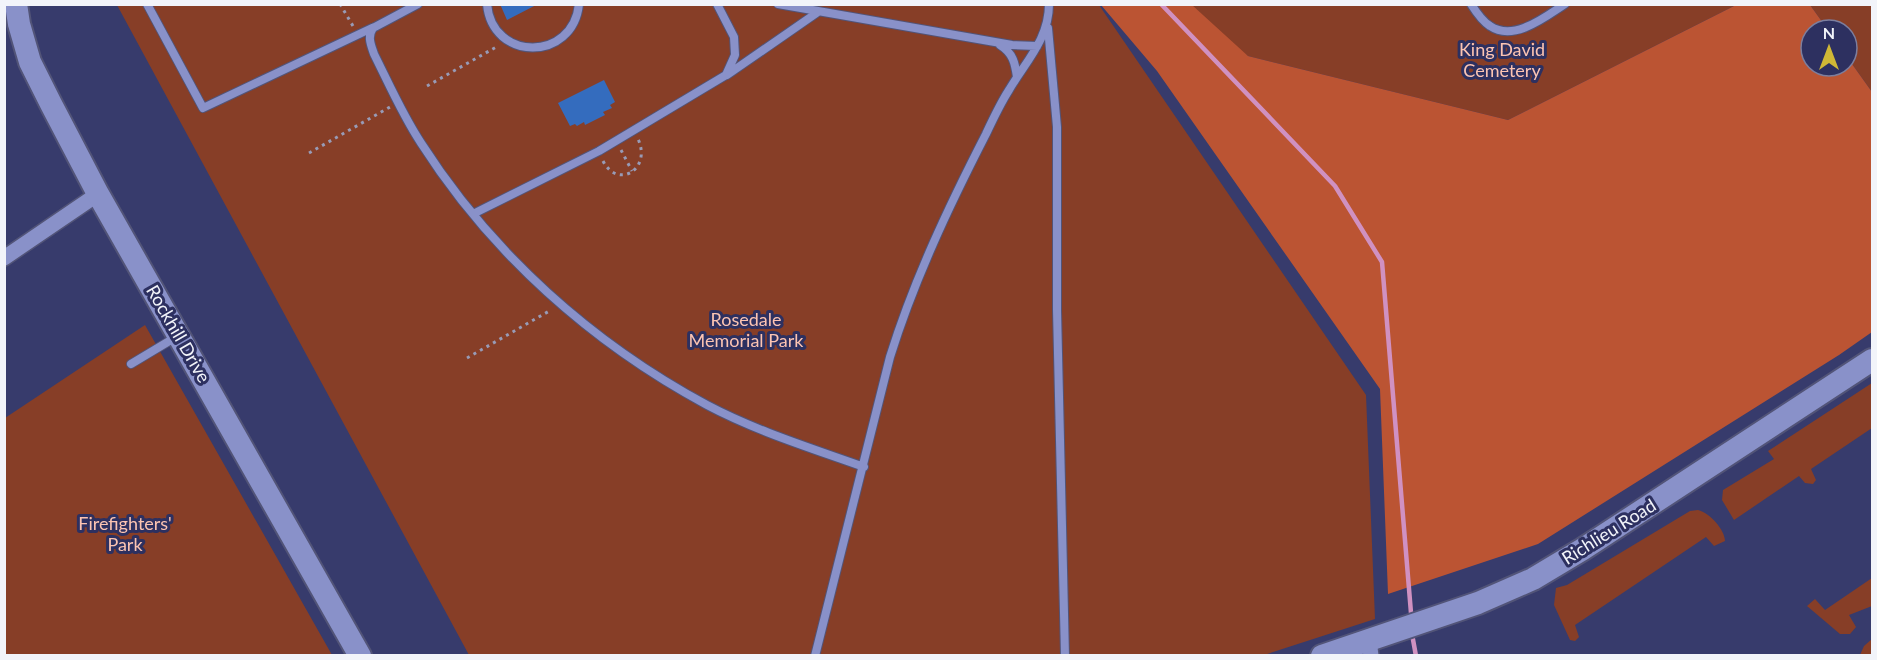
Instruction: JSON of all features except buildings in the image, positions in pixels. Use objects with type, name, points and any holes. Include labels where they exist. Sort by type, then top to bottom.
[{"type":"street","name":"Rockhill Drive","points":[[16,4],[30,62],[98,194],[360,656]]},
{"type":"street","points":[[4,258],[98,194]]},
{"type":"street","name":"Richlieu Road","points":[[1322,656],[1370,648],[1533,579],[1593,543],[1872,360]]},
{"type":"lane","points":[[147,4],[203,108],[373,28],[418,4]]},
{"type":"lane","points":[[487,4],[494,27],[517,46],[532,48],[547,47],[560,40],[571,29],[578,15],[579,4]]},
{"type":"lane","points":[[717,4],[734,37],[735,55],[726,75]]},
{"type":"lane","points":[[778,4],[996,43],[1037,46]]},
{"type":"lane","points":[[1049,4],[1048,21],[1057,127],[1057,310],[1065,656]]},
{"type":"lane","points":[[1471,4],[1486,23],[1504,31],[1515,31],[1531,25],[1565,4]]},
{"type":"lane","points":[[473,214],[616,141],[726,75],[818,12]]},
{"type":"lane","points":[[815,656],[890,357],[903,314],[919,274],[980,147],[1008,92],[1045,34],[1048,21]]},
{"type":"lane","points":[[373,28],[370,32],[370,42],[420,143],[473,214],[526,274],[560,305],[640,367],[708,406],[753,426],[864,466]]},
{"type":"lane","points":[[996,43],[1008,50],[1014,60],[1017,78]]},
{"type":"lane","points":[[131,364],[179,336]]},
{"type":"path","points":[[340,4],[357,35]]},
{"type":"path","points":[[426,86],[508,40]]},
{"type":"path","points":[[309,153],[399,102]]},
{"type":"path","points":[[598,151],[608,171],[626,174],[632,171],[642,161],[640,143],[634,130]]},
{"type":"path","points":[[616,141],[632,171]]},
{"type":"path","points":[[467,358],[560,305]]},
{"type":"green space","name":"Rosedale Memorial Park","points":[[117,5],[1099,5],[1366,395],[1375,619],[1261,656],[469,655]]},
{"type":"green space","name":"King David Cemetery","points":[[1177,5],[1736,5],[1508,120],[1248,56]]},
{"type":"green space","points":[[1810,5],[1872,5],[1872,92],[1859,74],[1859,18],[1819,18]]},
{"type":"green space","name":"Firefighters' Park","points":[[145,325],[332,655],[5,656],[5,418]]},
{"type":"green space","points":[[1872,383],[1872,428],[1811,469],[1816,480],[1813,484],[1805,483],[1799,476],[1734,520],[1722,500],[1723,490],[1774,459],[1768,451]]},
{"type":"green space","points":[[1698,510],[1716,522],[1725,541],[1714,546],[1706,537],[1575,625],[1579,637],[1575,641],[1570,640],[1554,605],[1556,588],[1567,585],[1690,511]]},
{"type":"green space","points":[[1872,578],[1872,606],[1849,615],[1856,627],[1850,634],[1840,634],[1807,606],[1815,599],[1825,610]]},
{"type":"green space","points":[[1872,639],[1872,655],[1860,655],[1864,646]]},
{"type":"shaded area","points":[[1101,5],[1192,5],[1248,56],[1508,120],[1736,5],[1810,5],[1819,18],[1799,18],[1799,78],[1859,78],[1859,74],[1872,92],[1872,332],[1538,544],[1388,594],[1380,389],[1157,71]]},
{"type":"waterway","points":[[1161,4],[1335,186],[1382,262],[1411,613]]},
{"type":"waterway","points":[[1412,634],[1416,656]]}]
